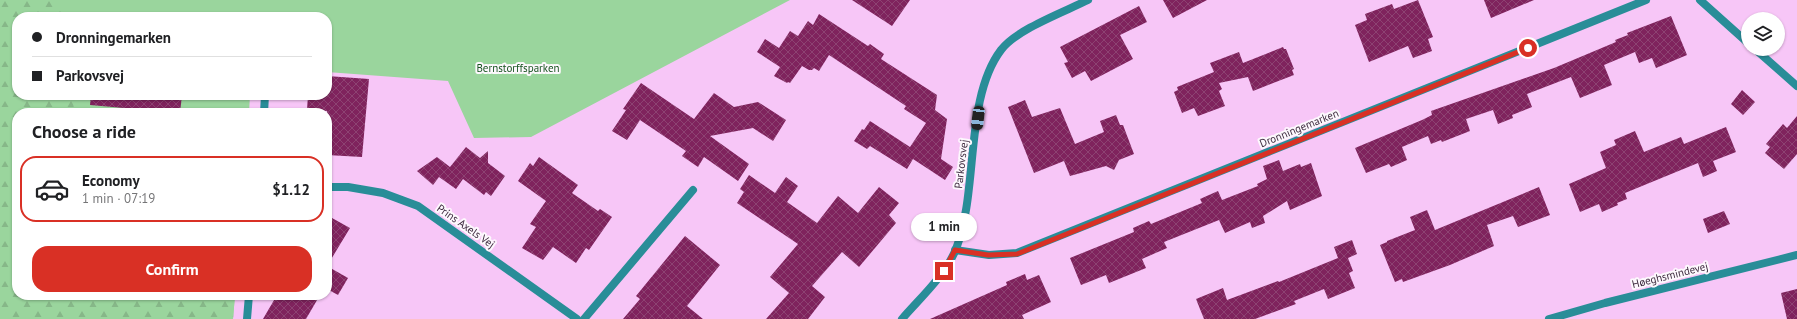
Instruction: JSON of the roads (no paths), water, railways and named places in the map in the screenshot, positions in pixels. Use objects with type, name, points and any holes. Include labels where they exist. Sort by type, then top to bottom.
[{"type":"street","name":"Parkovsvej","points":[[902,319],[944,271],[955,250],[965,217],[979,103],[990,70],[1002,49],[1014,38],[1088,0]]},
{"type":"street","name":"Dronningemarken","points":[[955,250],[988,255],[1017,254],[1646,0]]},
{"type":"street","points":[[1700,0],[1741,37]]},
{"type":"street","points":[[1763,56],[1797,86]]},
{"type":"street","name":"Prins Axels Vej","points":[[332,187],[348,187],[383,193],[418,206],[577,319]]},
{"type":"street","points":[[584,319],[693,190]]},
{"type":"street","name":"Høeghsmindevej","points":[[1549,319],[1605,303],[1797,255]]},
{"type":"street","points":[[247,319],[249,300]]},
{"type":"park label","name":"Bernstorffsparken","points":[[518,68]]}]
